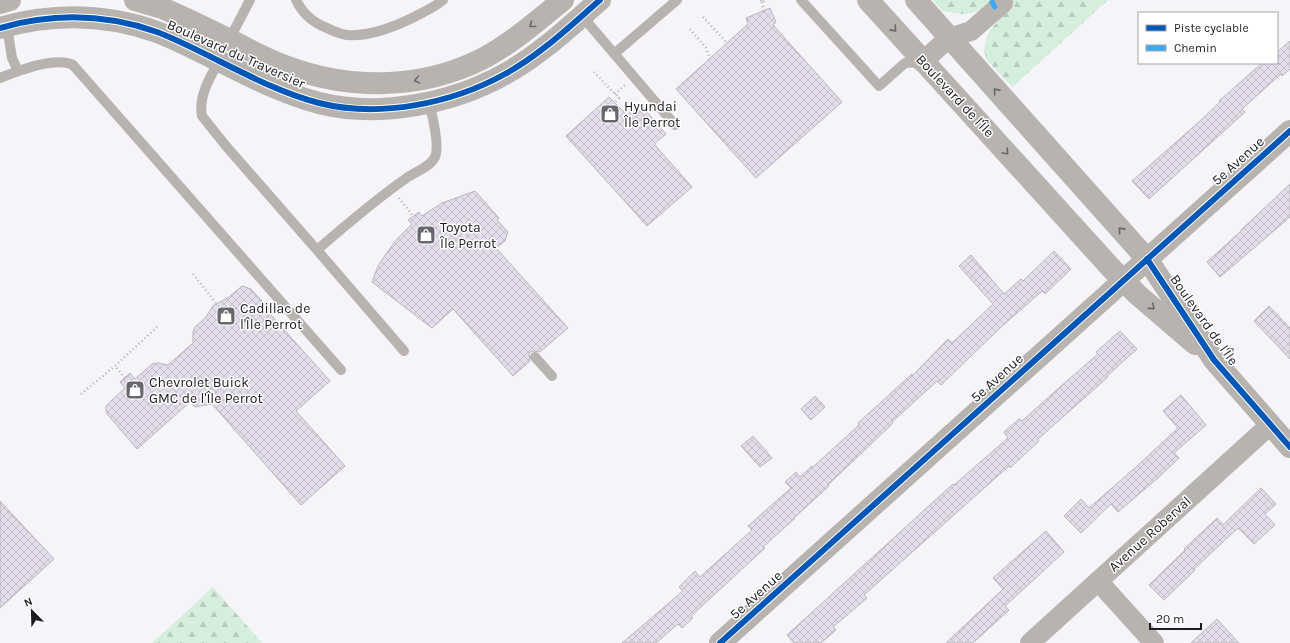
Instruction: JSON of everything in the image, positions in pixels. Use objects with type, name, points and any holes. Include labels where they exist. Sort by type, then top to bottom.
[{"type":"street","points":[[0,3],[10,0]]},
{"type":"street","name":"Boulevard du Traversier","points":[[135,0],[162,8],[178,15],[283,66],[328,79],[371,84],[397,83],[439,76],[461,69],[483,59],[521,34],[563,0]]},
{"type":"street","name":"Boulevard du Traversier","points":[[3,28],[23,22],[68,17],[112,20],[136,25],[159,33],[286,92],[320,103],[343,107],[389,108],[430,102],[457,95],[505,74],[543,49],[600,0]]},
{"type":"street","name":"Boulevard de l'Île","points":[[868,0],[922,62],[1022,168],[1123,281],[1214,360]]},
{"type":"street","name":"Boulevard de l'Île","points":[[916,0],[1147,259],[1214,360],[1290,447]]},
{"type":"street","points":[[922,62],[949,38],[971,31],[1003,3]]},
{"type":"street","points":[[218,61],[229,40]]},
{"type":"street","name":"5e Avenue","points":[[720,643],[1290,131]]},
{"type":"street","name":"Avenue Roberval","points":[[1030,643],[1270,425]]},
{"type":"street","points":[[1098,582],[1154,643]]},
{"type":"lane","points":[[229,40],[250,0]]},
{"type":"lane","points":[[296,0],[305,14],[312,21],[335,32],[358,35],[375,32],[405,21],[443,0]]},
{"type":"lane","points":[[614,54],[677,0]]},
{"type":"lane","points":[[801,0],[878,86],[905,63],[922,62]]},
{"type":"lane","points":[[582,16],[675,125]]},
{"type":"lane","points":[[3,28],[12,58],[18,71]]},
{"type":"lane","points":[[218,61],[202,99],[202,116],[226,146],[404,351]]},
{"type":"lane","points":[[0,78],[39,65],[68,62],[73,65],[341,370]]},
{"type":"lane","points":[[317,250],[381,196],[428,165],[437,150],[430,102]]},
{"type":"lane","points":[[535,357],[552,376]]},
{"type":"path","points":[[764,10],[761,1],[766,0]]},
{"type":"path","points":[[703,17],[727,43]]},
{"type":"path","points":[[690,29],[706,48],[710,58]]},
{"type":"path","points":[[594,72],[619,98],[615,102]]},
{"type":"path","points":[[407,209],[413,216]]},
{"type":"path","points":[[193,274],[216,303]]},
{"type":"path","points":[[80,394],[115,366],[157,327]]},
{"type":"path","points":[[115,366],[125,378]]},
{"type":"green space","points":[[933,0],[991,0],[981,9],[973,13],[962,14],[942,11]]},
{"type":"green space","points":[[1003,0],[1108,0],[1012,87],[987,60],[984,51],[986,39],[990,30],[999,20]]},
{"type":"green space","points":[[213,587],[262,643],[152,643]]},
{"type":"building","points":[[770,8],[776,22],[773,25],[842,102],[756,178],[676,89],[748,24],[746,18]]},
{"type":"building","points":[[1290,41],[1290,69],[1282,76],[1281,74],[1242,109],[1245,112],[1149,199],[1132,181],[1200,121],[1220,102],[1219,101],[1261,64],[1278,64],[1278,51]]},
{"type":"building","points":[[609,97],[627,115],[639,103],[666,134],[654,144],[692,187],[647,226],[566,136]]},
{"type":"building","points":[[1290,184],[1290,217],[1220,277],[1207,262]]},
{"type":"building","points":[[475,191],[499,218],[497,220],[508,232],[505,241],[496,248],[568,328],[540,352],[530,352],[530,361],[513,376],[453,309],[432,328],[372,282],[378,266],[386,254],[397,239],[412,224],[408,220],[419,212],[422,216],[442,203]]},
{"type":"building","points":[[1054,251],[1071,269],[1045,294],[1042,291],[1000,328],[941,385],[937,381],[892,422],[893,423],[828,485],[829,486],[763,547],[765,548],[691,616],[693,618],[682,628],[678,624],[656,643],[622,643],[683,591],[679,587],[695,571],[700,577],[752,530],[748,526],[791,488],[785,482],[796,472],[800,477],[812,466],[813,467],[859,425],[858,423],[912,374],[913,375],[948,339],[952,343],[993,304],[959,266],[971,255],[1004,294],[1021,279],[1023,281]]},
{"type":"building","points":[[242,286],[251,289],[272,312],[270,314],[330,381],[296,411],[345,466],[301,505],[212,404],[195,407],[190,402],[137,449],[106,412],[106,407],[108,404],[125,388],[120,382],[130,373],[135,379],[152,364],[158,363],[168,365],[193,343],[193,332],[195,327],[206,317],[213,306],[229,297]]},
{"type":"building","points":[[1269,306],[1290,328],[1290,359],[1254,321]]},
{"type":"building","points":[[1120,331],[1137,349],[1107,376],[1108,377],[1038,439],[1039,441],[1010,468],[1009,466],[864,595],[867,598],[833,627],[836,630],[821,643],[794,643],[787,635],[953,484],[954,485],[1008,438],[1004,432],[1019,419],[1022,421],[1098,354],[1096,352]]},
{"type":"building","points":[[1181,395],[1206,425],[1174,453],[1179,458],[1159,477],[1118,512],[1111,504],[1081,533],[1064,516],[1081,499],[1089,508],[1178,428],[1163,411]]},
{"type":"building","points":[[815,396],[825,407],[811,420],[801,409]]},
{"type":"building","points":[[753,436],[772,458],[760,467],[741,446]]},
{"type":"building","points":[[1261,488],[1276,504],[1265,514],[1275,525],[1254,544],[1238,528],[1194,569],[1195,570],[1164,600],[1149,585],[1217,518],[1223,525]]},
{"type":"building","points":[[0,501],[54,559],[0,608]]},
{"type":"building","points":[[1046,531],[1064,552],[1005,606],[1009,610],[973,643],[946,643],[1003,589],[993,578]]},
{"type":"building","points":[[1217,619],[1239,643],[1191,643]]},
{"type":"marked path","points":[[991,0],[996,9]]},
{"type":"cycle path","points":[[0,28],[20,23],[59,18],[99,19],[138,26],[165,35],[268,85],[293,95],[319,103],[342,107],[366,109],[390,108],[414,105],[462,93],[505,74],[543,49],[600,0]]},
{"type":"cycle path","points":[[720,643],[1290,131]]},
{"type":"cycle path","points":[[1147,259],[1214,360],[1290,447]]},
{"type":"place","name":"Hyundai Île Perrot","points":[[610,114]]},
{"type":"place","name":"Toyota Île Perrot","points":[[426,235]]},
{"type":"place","name":"Cadillac de l'Île Perrot","points":[[226,316]]},
{"type":"place","name":"Chevrolet Buick GMC de l'Île Perrot","points":[[135,390]]}]
